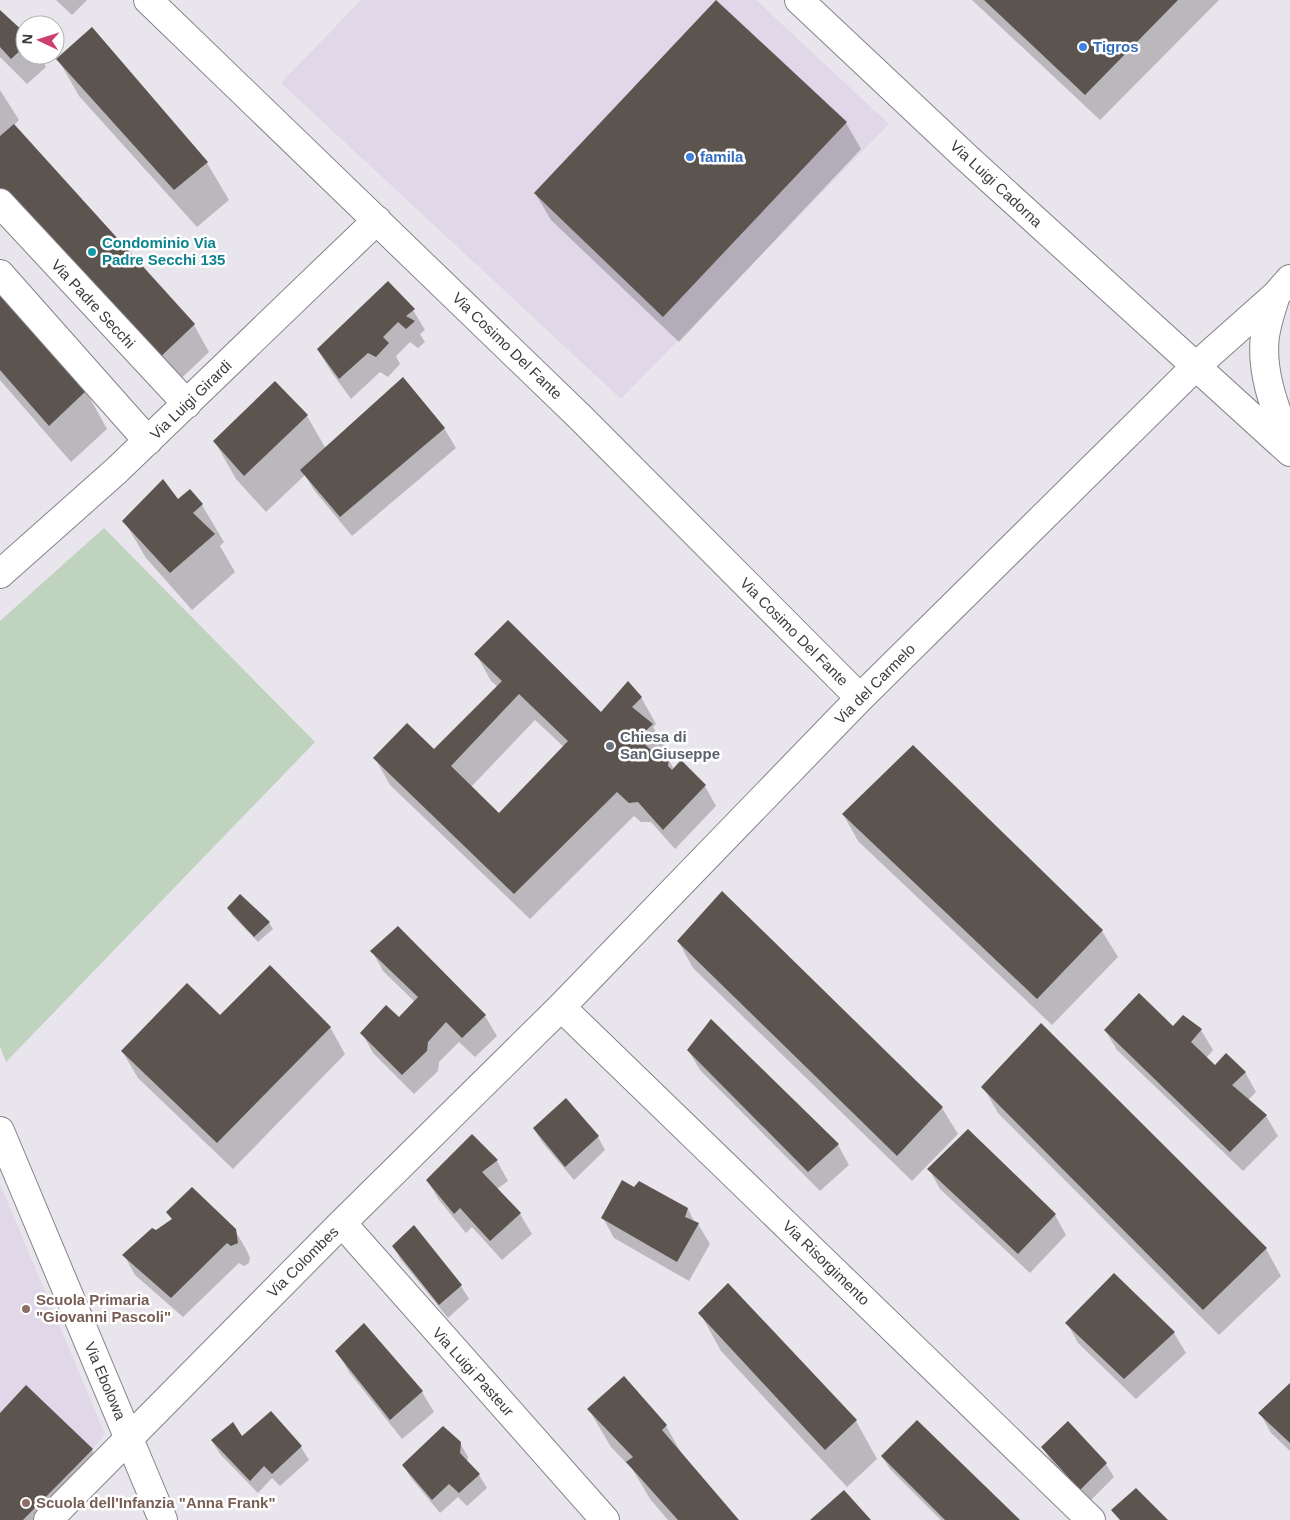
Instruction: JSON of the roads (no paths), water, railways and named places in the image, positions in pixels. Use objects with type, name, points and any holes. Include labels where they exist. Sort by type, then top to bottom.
[{"type":"street","name":"Via Cosimo Del Fante","points":[[148,0],[580,417],[860,698]]},
{"type":"street","name":"Via Luigi Cadorna","points":[[799,0],[1194,367],[1290,452]]},
{"type":"street","name":"Via Padre Secchi","points":[[0,203],[117,331],[187,404]]},
{"type":"street","name":"Via Luigi Girardi","points":[[0,574],[148,441],[377,220]]},
{"type":"street","points":[[0,274],[148,441]]},
{"type":"street","name":"Via del Carmelo","points":[[561,1007],[860,698],[1194,367],[1283,287]]},
{"type":"street","points":[[1283,287],[1265,336],[1265,369],[1274,405],[1290,448]]},
{"type":"street","name":"Via Luigi Cadorna","points":[[1194,367],[1270,454],[1290,474]]},
{"type":"street","name":"Via Colombes","points":[[48,1520],[561,1007]]},
{"type":"street","name":"Via Risorgimento","points":[[561,1007],[1091,1520]]},
{"type":"street","name":"Via Ebolowa","points":[[0,1131],[163,1520]]},
{"type":"street","name":"Via Luigi Pasteur","points":[[342,1224],[605,1520]]},
{"type":"place","name":"Tigros","points":[[1083,47]]},
{"type":"place","name":"famila","points":[[690,157]]},
{"type":"place","name":"Condominio Via Padre Secchi 135","points":[[92,252]]},
{"type":"place","name":"Chiesa di San Giuseppe","points":[[610,746]]},
{"type":"place","name":"Scuola Primaria \"Giovanni Pascoli\"","points":[[26,1309]]},
{"type":"place","name":"Scuola dell'Infanzia \"Anna Frank\"","points":[[26,1503]]}]
